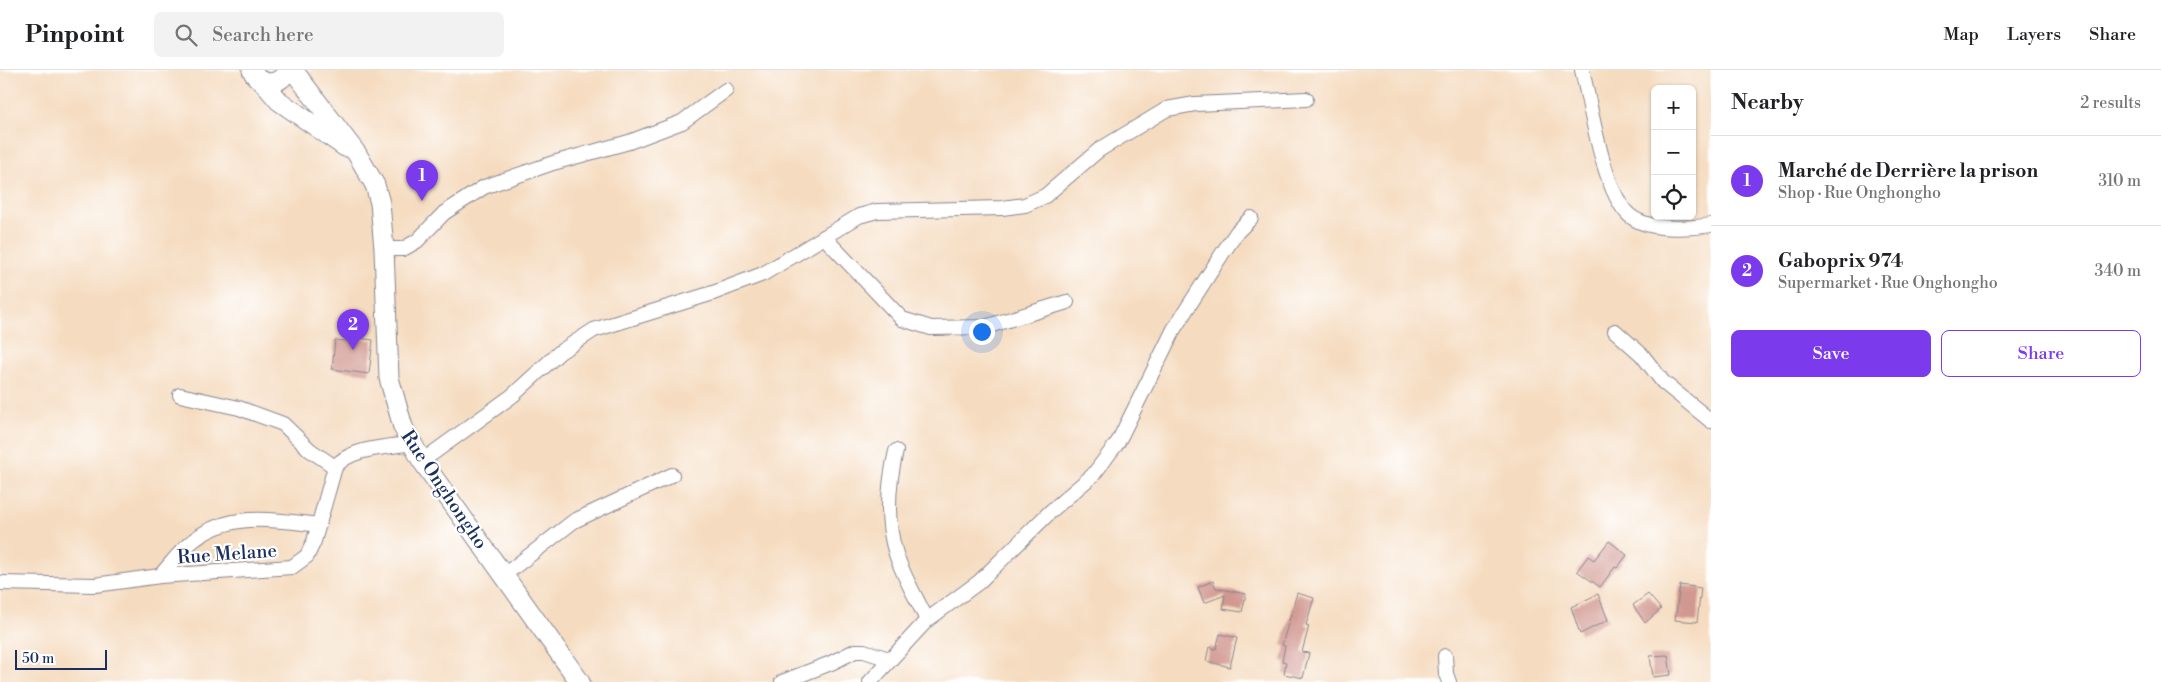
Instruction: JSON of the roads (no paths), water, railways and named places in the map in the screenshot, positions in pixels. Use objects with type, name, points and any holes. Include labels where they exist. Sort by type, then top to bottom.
[{"type":"main road","points":[[253,75],[274,83],[280,80],[288,70]]},
{"type":"main road","name":"Rue Onghongho","points":[[293,70],[357,154],[375,185],[380,203],[384,249],[390,378],[397,411],[411,443],[580,682]]},
{"type":"main road","points":[[253,75],[284,105],[357,154]]},
{"type":"street","points":[[1582,70],[1609,180],[1620,203],[1630,216],[1648,224],[1670,228],[1711,224]]},
{"type":"street","points":[[384,249],[403,249],[417,241],[444,213],[484,187],[553,162],[629,142],[682,122],[726,90]]},
{"type":"street","points":[[422,460],[512,396],[560,352],[594,330],[712,293],[763,274],[859,216],[877,211],[1002,208],[1025,205],[1045,196],[1099,150],[1167,109],[1195,104],[1306,99]]},
{"type":"street","points":[[870,682],[927,620],[979,582],[1051,511],[1093,475],[1118,442],[1174,329],[1237,232],[1252,218]]},
{"type":"street","points":[[824,237],[902,319],[931,328],[986,327],[1067,302]]},
{"type":"street","points":[[1615,331],[1642,355],[1663,382],[1711,421]]},
{"type":"street","points":[[180,395],[239,408],[283,424],[310,450],[335,466],[349,455],[411,443]]},
{"type":"street","points":[[896,450],[889,482],[888,515],[896,554],[927,620]]},
{"type":"street","name":"Rue Melane","points":[[0,583],[95,585],[160,576],[292,567],[307,556],[319,525],[335,466]]},
{"type":"street","points":[[504,575],[574,521],[672,475]]},
{"type":"street","points":[[160,576],[193,540],[220,524],[255,519],[319,525]]},
{"type":"street","points":[[782,682],[831,663],[855,651],[864,651],[889,660]]},
{"type":"street","points":[[1445,656],[1446,674],[1449,682]]},
{"type":"place","name":"Marché de Derrière la prison","points":[[422,201]]},
{"type":"place","name":"Gaboprix 974","points":[[353,350]]}]
